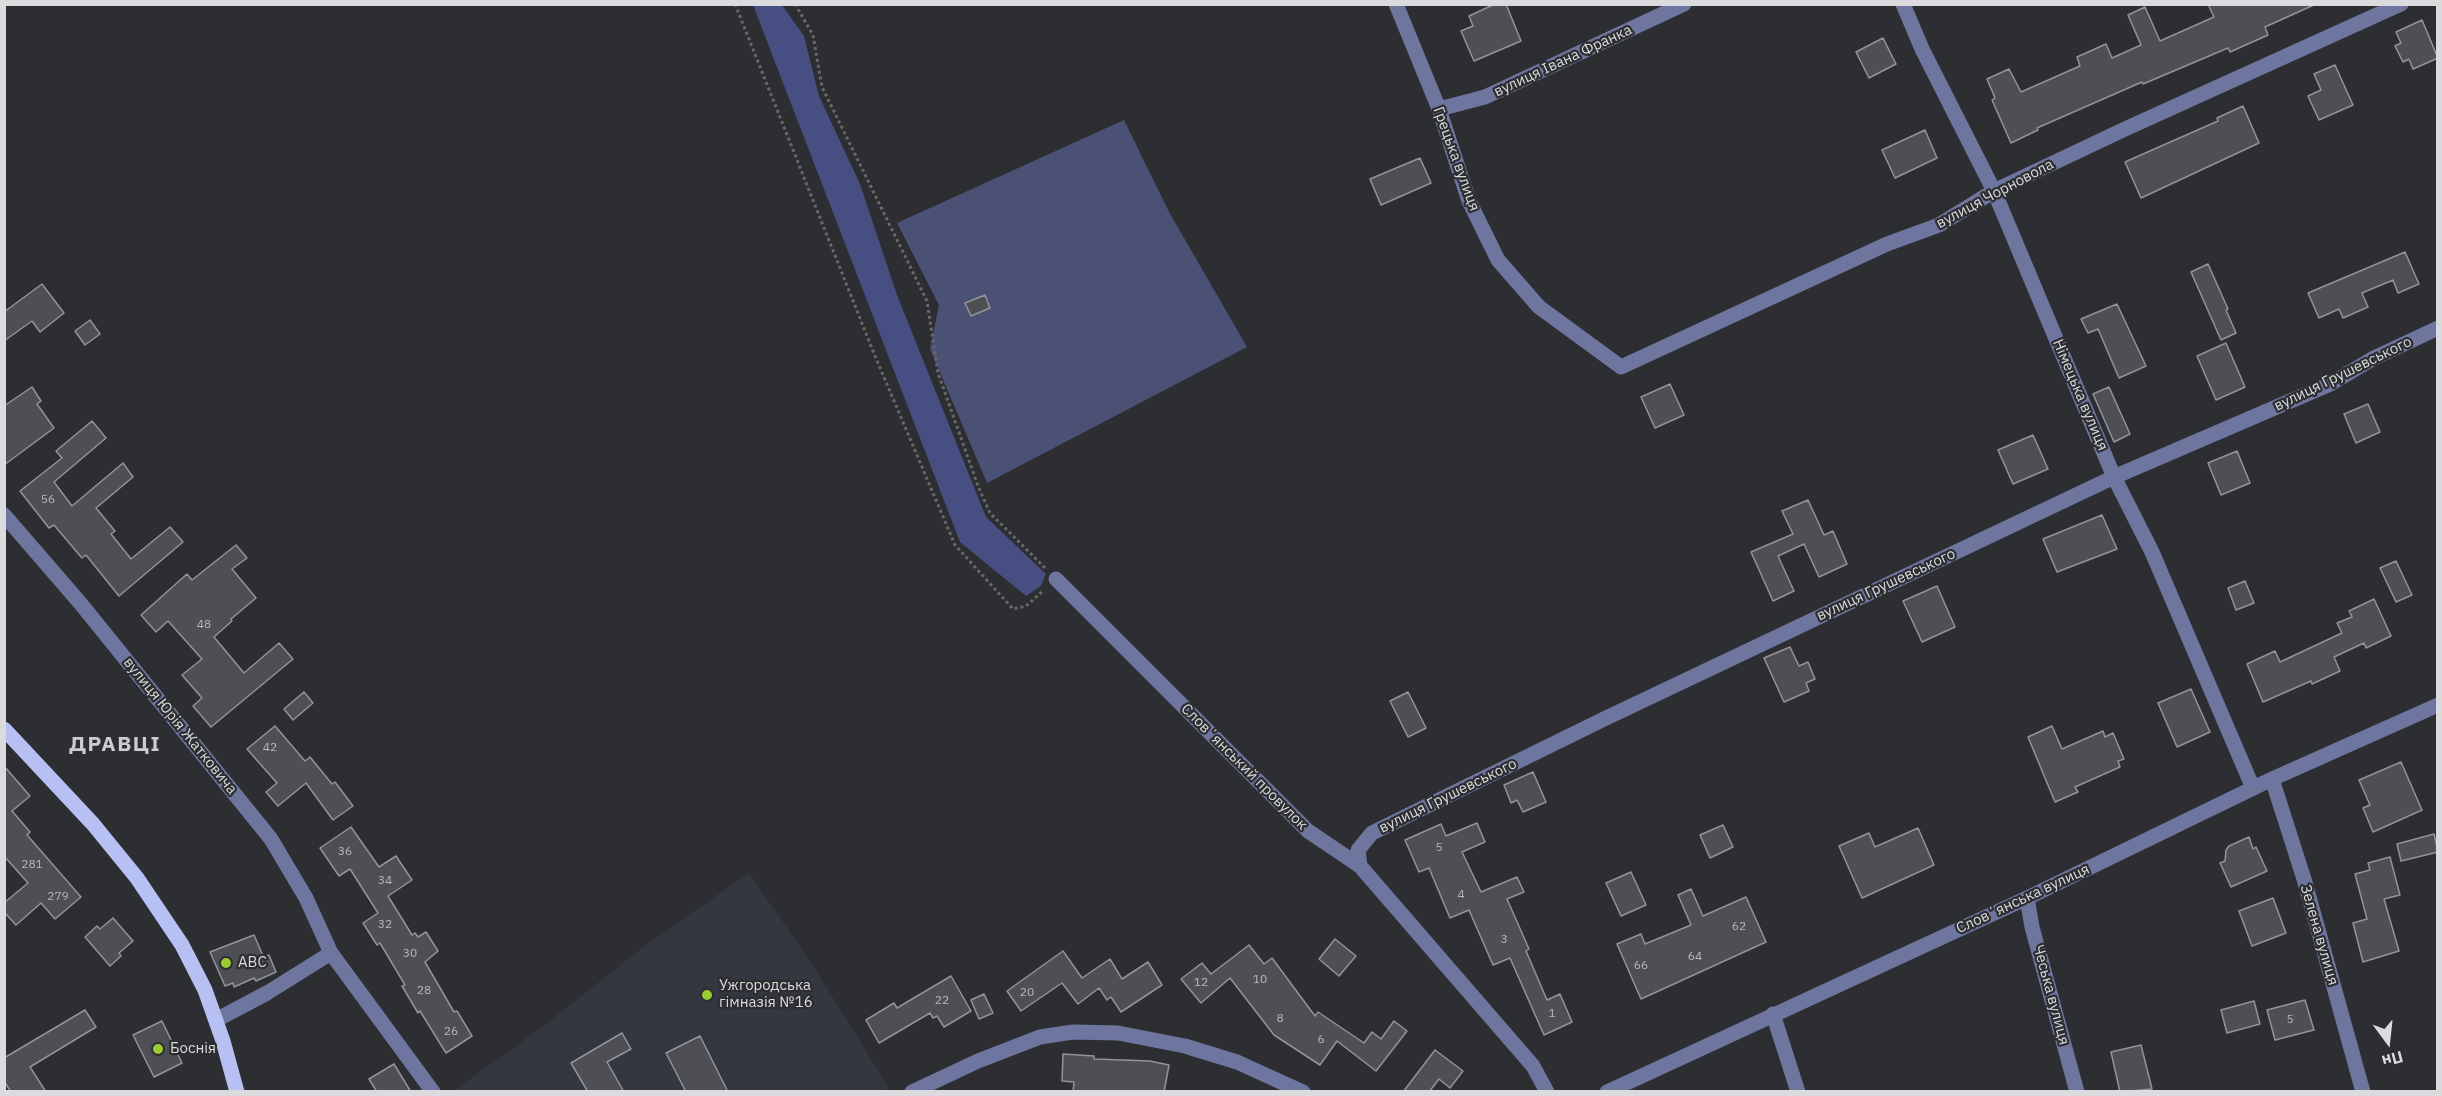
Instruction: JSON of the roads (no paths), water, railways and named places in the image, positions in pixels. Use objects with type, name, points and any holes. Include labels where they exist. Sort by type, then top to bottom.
[{"type":"main road","points":[[4,729],[93,824],[137,878],[182,945],[205,990],[237,1092]]},
{"type":"street","name":"Грецька вулиця","points":[[1396,4],[1439,109],[1469,201],[1498,260],[1539,307],[1621,367]]},
{"type":"street","name":"вулиця Івана Франка","points":[[1439,109],[1485,97],[1684,4]]},
{"type":"street","name":"Німецька вулиця","points":[[1903,4],[1927,60],[1994,191],[2114,477],[2152,552],[2253,788]]},
{"type":"street","name":"вулиця Чорновола","points":[[1621,367],[1887,244],[1939,225],[1994,191],[2402,4]]},
{"type":"street","name":"вулиця Грушевського","points":[[1360,866],[1358,854],[1360,846],[1372,833],[1604,719],[2114,477],[2330,384],[2374,358],[2438,328]]},
{"type":"street","name":"вулиця Юрія Жатковича","points":[[4,515],[81,604],[271,839],[306,898],[331,953],[433,1092]]},
{"type":"street","name":"Словʼянський провулок","points":[[1056,579],[1308,831],[1360,866],[1533,1066],[1547,1092]]},
{"type":"street","name":"Словʼянська вулиця","points":[[1607,1092],[2027,898],[2272,779],[2438,705]]},
{"type":"street","name":"Зелена вулиця","points":[[2272,779],[2304,879],[2363,1092]]},
{"type":"street","name":"Чеська вулиця","points":[[2027,898],[2032,927],[2077,1092]]},
{"type":"street","points":[[216,1020],[267,993],[331,953]]},
{"type":"street","points":[[1773,1014],[1798,1092]]},
{"type":"street","points":[[912,1092],[978,1061],[1040,1037],[1084,1032],[1118,1033],[1185,1046],[1237,1062],[1303,1092]]},
{"type":"place","name":"ABC","points":[[226,963]]},
{"type":"place","name":"Ужгородська гімназія №16","points":[[707,995]]},
{"type":"place","name":"Боснія","points":[[158,1049]]},
{"type":"district","name":"ДРАВЦІ","points":[[115,745]]}]
